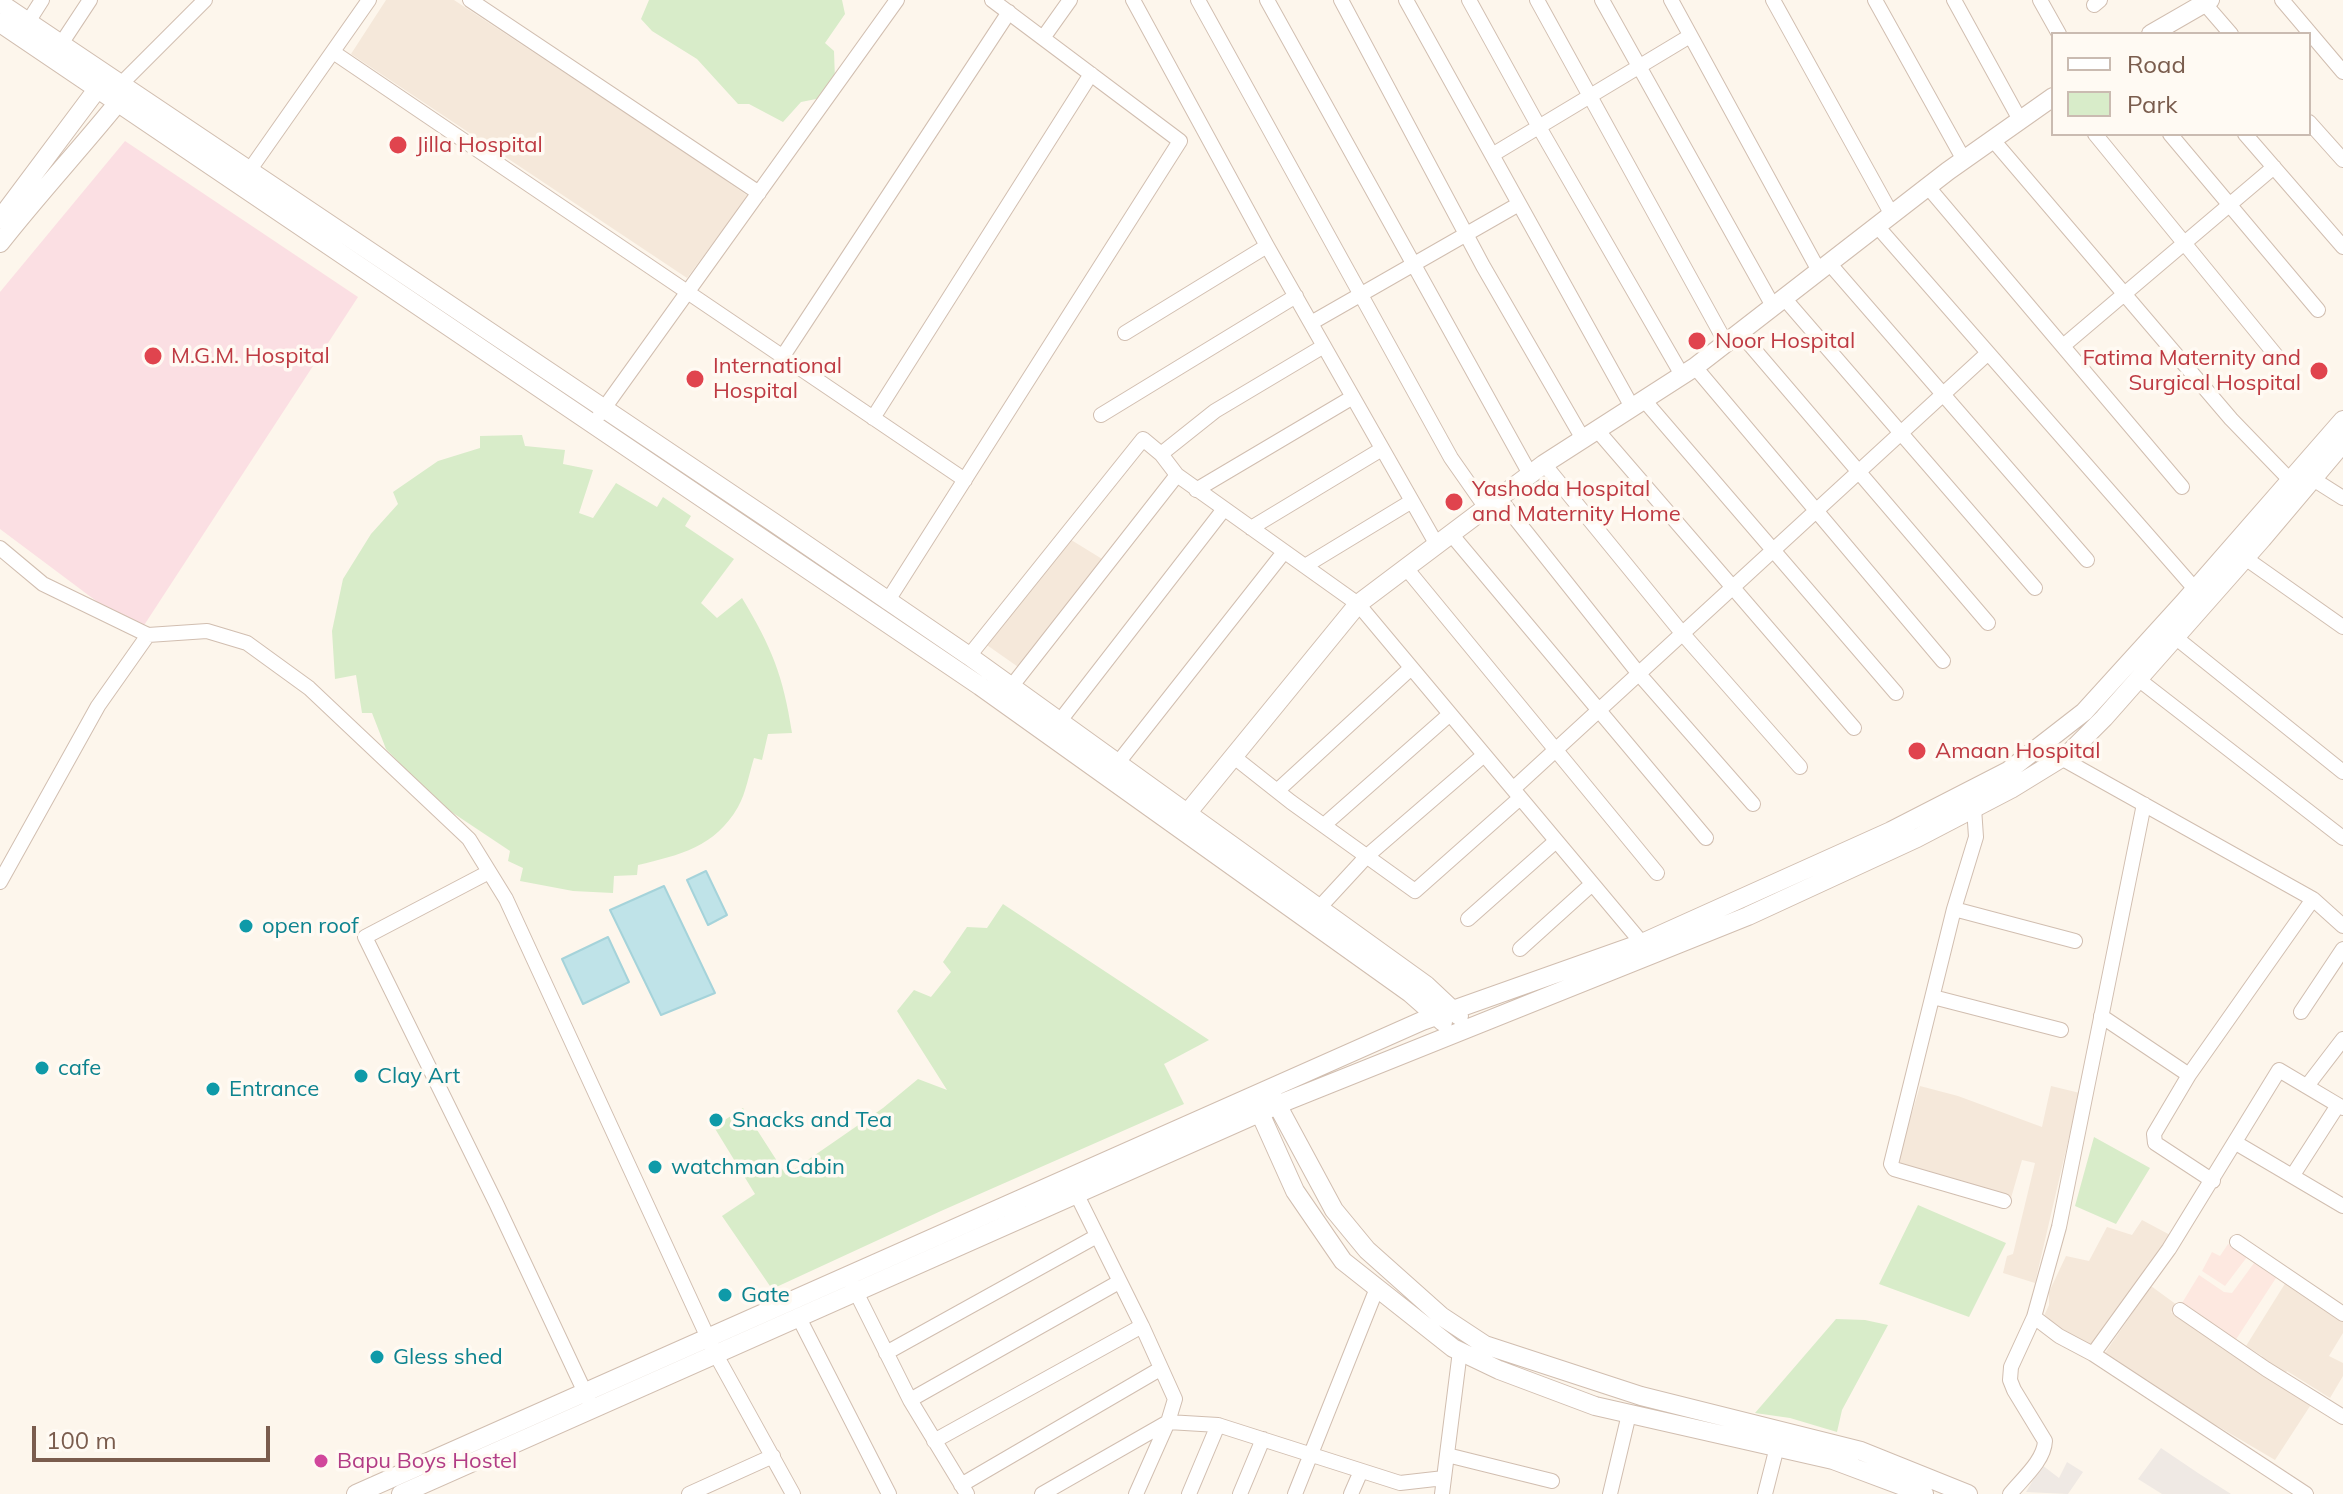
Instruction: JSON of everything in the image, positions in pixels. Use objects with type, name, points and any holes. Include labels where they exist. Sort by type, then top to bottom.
[{"type":"street","points":[[28,22],[42,0]]},
{"type":"street","points":[[61,44],[90,0]]},
{"type":"street","points":[[0,219],[114,88],[205,0]]},
{"type":"street","points":[[249,171],[369,0]]},
{"type":"street","points":[[470,0],[759,193]]},
{"type":"street","points":[[598,416],[897,0]]},
{"type":"street","points":[[887,602],[1180,141],[994,0]]},
{"type":"street","points":[[1043,38],[1070,0]]},
{"type":"street","points":[[1133,0],[1267,246],[1412,501],[1599,710],[1706,838]]},
{"type":"street","points":[[1198,0],[1451,458],[1753,804]]},
{"type":"street","points":[[1267,0],[1412,264],[1537,469],[1800,767]]},
{"type":"street","points":[[1341,0],[1466,233],[1590,434],[1854,728]]},
{"type":"street","points":[[1406,0],[1519,204],[1638,404],[1774,550],[1896,693]]},
{"type":"street","points":[[1469,0],[1539,127],[1688,371],[1816,511],[1943,661]]},
{"type":"street","points":[[1537,0],[1733,338],[1858,472],[1988,623]]},
{"type":"street","points":[[1602,0],[1779,302],[1901,433],[2035,588]]},
{"type":"street","points":[[1671,0],[1824,267],[1943,394],[2087,560]]},
{"type":"street","points":[[1773,0],[1884,220],[1988,353],[2195,589]]},
{"type":"street","points":[[1875,0],[1964,160]]},
{"type":"street","points":[[1954,0],[2020,120]]},
{"type":"street","points":[[2040,0],[2058,32]]},
{"type":"street","points":[[2282,0],[2309,32]]},
{"type":"street","points":[[2156,32],[2208,2],[2230,32]]},
{"type":"street","points":[[0,3],[61,44],[114,88],[598,416],[969,656],[1117,764],[1181,820],[1410,993],[1446,1013]]},
{"type":"street","points":[[783,356],[1009,12]]},
{"type":"street","points":[[0,23],[249,171],[980,686],[1319,908],[1426,985],[1462,1030]]},
{"type":"street","points":[[2311,34],[2343,72]]},
{"type":"street","points":[[1492,155],[1690,36]]},
{"type":"street","points":[[333,52],[965,480]]},
{"type":"street","points":[[873,418],[1091,74]]},
{"type":"street","points":[[0,243],[43,187],[96,131],[114,88]]},
{"type":"street","points":[[1181,820],[1358,604],[1537,469],[1688,371],[1884,220],[2051,98]]},
{"type":"street","points":[[2311,124],[2343,160]]},
{"type":"street","points":[[2097,136],[2279,359]]},
{"type":"street","points":[[2172,136],[2318,310]]},
{"type":"street","points":[[2247,136],[2343,247]]},
{"type":"street","points":[[1993,140],[2231,419],[2290,480]]},
{"type":"street","points":[[2063,346],[2274,167]]},
{"type":"street","points":[[1928,187],[2182,487]]},
{"type":"street","points":[[1311,323],[1519,204]]},
{"type":"street","points":[[1125,333],[1267,246]]},
{"type":"street","points":[[1101,415],[1296,296]]},
{"type":"street","points":[[1161,454],[1215,411],[1324,346]]},
{"type":"street","points":[[1234,757],[1415,891],[1516,794],[1556,750],[1988,353]]},
{"type":"street","points":[[1196,490],[1353,397]]},
{"type":"street","points":[[1072,1185],[1748,916],[1917,838],[2061,758],[2104,718],[2175,637],[2290,480],[2343,420]]},
{"type":"street","points":[[969,656],[1143,439],[1196,490],[1358,604],[1642,943]]},
{"type":"street","points":[[401,1494],[588,1400],[1072,1185],[1260,1092],[1446,1013],[1642,943],[1891,831],[2008,771],[2084,712],[2195,589],[2238,553],[2313,479],[2343,443]]},
{"type":"street","points":[[1251,528],[1382,449]]},
{"type":"street","points":[[1011,687],[1177,475]]},
{"type":"street","points":[[2313,479],[2343,498]]},
{"type":"street","points":[[1305,566],[1412,501]]},
{"type":"street","points":[[1059,722],[1224,509]]},
{"type":"street","points":[[0,548],[43,584],[148,635],[207,631],[247,643],[309,688],[469,839],[506,899],[712,1346],[793,1494]]},
{"type":"street","points":[[1117,764],[1284,552]]},
{"type":"street","points":[[2238,553],[2343,627]]},
{"type":"street","points":[[1406,568],[1657,873]]},
{"type":"street","points":[[0,882],[98,706],[148,635]]},
{"type":"street","points":[[2175,637],[2343,772]]},
{"type":"street","points":[[1277,791],[1411,668]]},
{"type":"street","points":[[2138,679],[2343,838]]},
{"type":"street","points":[[1324,825],[1450,714]]},
{"type":"street","points":[[2043,743],[2061,758],[2313,899],[2343,926]]},
{"type":"street","points":[[1319,908],[1367,856],[1484,755]]},
{"type":"street","points":[[2010,1494],[2045,1447],[2010,1380],[2011,1367],[2034,1317],[2059,1227],[2144,804]]},
{"type":"street","points":[[1974,808],[1976,837],[1954,909],[1891,1167],[2004,1201]]},
{"type":"street","points":[[1468,919],[1556,841]]},
{"type":"street","points":[[489,872],[365,937],[496,1203],[588,1400]]},
{"type":"street","points":[[1520,949],[1592,884]]},
{"type":"street","points":[[2213,1181],[2153,1139],[2189,1075],[2313,899]]},
{"type":"street","points":[[1954,909],[2075,941]]},
{"type":"street","points":[[2301,1012],[2343,949]]},
{"type":"street","points":[[1933,997],[2061,1030]]},
{"type":"street","points":[[2101,1016],[2189,1075]]},
{"type":"street","points":[[2307,1086],[2343,1039]]},
{"type":"street","points":[[2093,1354],[2169,1249],[2279,1070],[2341,1106],[2293,1175]]},
{"type":"street","points":[[1260,1092],[1277,1105],[1334,1210],[1367,1250],[1441,1316],[1485,1345],[1779,1439],[1924,1494]]},
{"type":"street","points":[[1260,1092],[1259,1113],[1295,1191],[1343,1261],[1460,1351],[1499,1370],[1595,1406],[1861,1451],[1968,1494]]},
{"type":"street","points":[[2236,1143],[2343,1206]]},
{"type":"street","points":[[1072,1185],[1175,1399],[1136,1494]]},
{"type":"street","points":[[886,1353],[1097,1236]]},
{"type":"street","points":[[2237,1242],[2343,1314]]},
{"type":"street","points":[[910,1400],[1119,1282]]},
{"type":"street","points":[[712,1346],[798,1316],[852,1283]]},
{"type":"street","points":[[852,1283],[910,1400],[964,1489],[1160,1369]]},
{"type":"street","points":[[1295,1494],[1377,1288]]},
{"type":"street","points":[[2180,1310],[2343,1417]]},
{"type":"street","points":[[798,1316],[889,1494]]},
{"type":"street","points":[[2034,1317],[2306,1494]]},
{"type":"street","points":[[934,1441],[1142,1326]]},
{"type":"street","points":[[1442,1494],[1460,1351]]},
{"type":"street","points":[[1611,1494],[1629,1414]]},
{"type":"street","points":[[1042,1494],[1168,1422],[1218,1425],[1400,1483],[1404,1488],[1444,1478]]},
{"type":"street","points":[[1189,1494],[1218,1425]]},
{"type":"street","points":[[1240,1494],[1263,1439]]},
{"type":"street","points":[[1765,1494],[1779,1439]]},
{"type":"street","points":[[1447,1455],[1552,1481]]},
{"type":"street","points":[[689,1494],[773,1456]]},
{"type":"street","points":[[1351,1494],[1361,1471]]},
{"type":"street","points":[[356,1494],[431,1479]]},
{"type":"shaded area","points":[[386,0],[454,0],[748,196],[687,278],[351,54]]},
{"type":"shaded area","points":[[125,141],[358,297],[139,633],[0,529],[0,292]]},
{"type":"shaded area","points":[[1068,538],[1107,562],[1021,669],[984,643]]},
{"type":"shaded area","points":[[1920,1086],[1958,1096],[2042,1127],[2051,1086],[2084,1094],[2082,1106],[2076,1107],[2035,1283],[2003,1273],[2007,1256],[2013,1254],[2035,1163],[2022,1160],[2011,1198],[1949,1182],[1897,1163]]},
{"type":"shaded area","points":[[2142,1220],[2172,1236],[2092,1349],[2043,1318],[2049,1305],[2049,1292],[2066,1256],[2089,1261],[2107,1227],[2132,1235]]},
{"type":"shaded area","points":[[2228,1244],[2247,1257],[2225,1286],[2202,1271],[2212,1252],[2220,1256]]},
{"type":"shaded area","points":[[2254,1263],[2276,1278],[2235,1341],[2182,1303],[2199,1275],[2224,1292],[2232,1293]]},
{"type":"shaded area","points":[[2286,1282],[2343,1321],[2343,1333],[2329,1356],[2343,1363],[2343,1376],[2330,1398],[2287,1371],[2285,1374],[2264,1361],[2262,1356],[2246,1346]]},
{"type":"shaded area","points":[[2151,1286],[2177,1305],[2171,1312],[2312,1403],[2275,1460],[2197,1414],[2105,1353]]},
{"type":"shaded area","points":[[2161,1448],[2231,1494],[2162,1494],[2138,1479]]},
{"type":"shaded area","points":[[2067,1462],[2083,1472],[2068,1494],[2026,1492],[2042,1465],[2059,1478]]},
{"type":"green space","points":[[649,0],[842,0],[845,14],[825,43],[834,51],[835,80],[821,98],[801,102],[783,122],[749,104],[738,104],[697,59],[652,31],[641,19]]},
{"type":"green space","points":[[522,435],[525,446],[565,450],[563,464],[593,470],[579,513],[593,518],[616,483],[657,507],[663,497],[691,516],[685,526],[734,559],[701,603],[717,618],[742,598],[775,662],[792,733],[768,734],[762,760],[754,758],[741,802],[719,832],[682,853],[638,865],[637,875],[614,876],[613,893],[573,891],[520,881],[523,868],[508,861],[510,851],[438,803],[386,749],[372,713],[362,713],[356,675],[335,679],[332,631],[343,579],[371,534],[398,504],[393,492],[438,461],[480,448],[480,436]]},
{"type":"green space","points":[[1003,904],[1209,1040],[1164,1064],[1184,1104],[772,1289],[722,1216],[755,1194],[714,1127],[743,1108],[786,1175],[883,1108],[918,1079],[947,1090],[897,1011],[914,990],[931,997],[951,972],[943,962],[967,927],[987,928]]},
{"type":"green space","points":[[2094,1137],[2150,1168],[2116,1224],[2075,1206]]},
{"type":"green space","points":[[1918,1205],[2006,1243],[1969,1317],[1879,1284]]},
{"type":"green space","points":[[1836,1319],[1888,1325],[1842,1410],[1837,1432],[1790,1418],[1755,1413]]},
{"type":"water","points":[[706,871],[727,915],[708,925],[687,880]]},
{"type":"water","points":[[664,886],[715,993],[661,1015],[610,910]]},
{"type":"water","points":[[608,937],[629,982],[583,1004],[562,959]]},
{"type":"place","name":"Jilla Hospital","points":[[398,145]]},
{"type":"place","name":"Noor Hospital","points":[[1697,341]]},
{"type":"place","name":"M.G.M. Hospital","points":[[153,356]]},
{"type":"place","name":"Fatima Maternity and Surgical Hospital","points":[[2319,371]]},
{"type":"place","name":"International Hospital","points":[[695,379]]},
{"type":"place","name":"Yashoda Hospital and Maternity Home","points":[[1454,502]]},
{"type":"place","name":"Amaan Hospital","points":[[1917,751]]},
{"type":"place","name":"open roof","points":[[246,926]]},
{"type":"place","name":"cafe","points":[[42,1068]]},
{"type":"place","name":"Clay Art","points":[[361,1076]]},
{"type":"place","name":"Entrance","points":[[213,1089]]},
{"type":"place","name":"Snacks and Tea","points":[[716,1120]]},
{"type":"place","name":"watchman Cabin","points":[[655,1167]]},
{"type":"place","name":"Gate","points":[[725,1295]]},
{"type":"place","name":"Gless shed","points":[[377,1357]]},
{"type":"place","name":"Bapu Boys Hostel","points":[[321,1461]]}]
